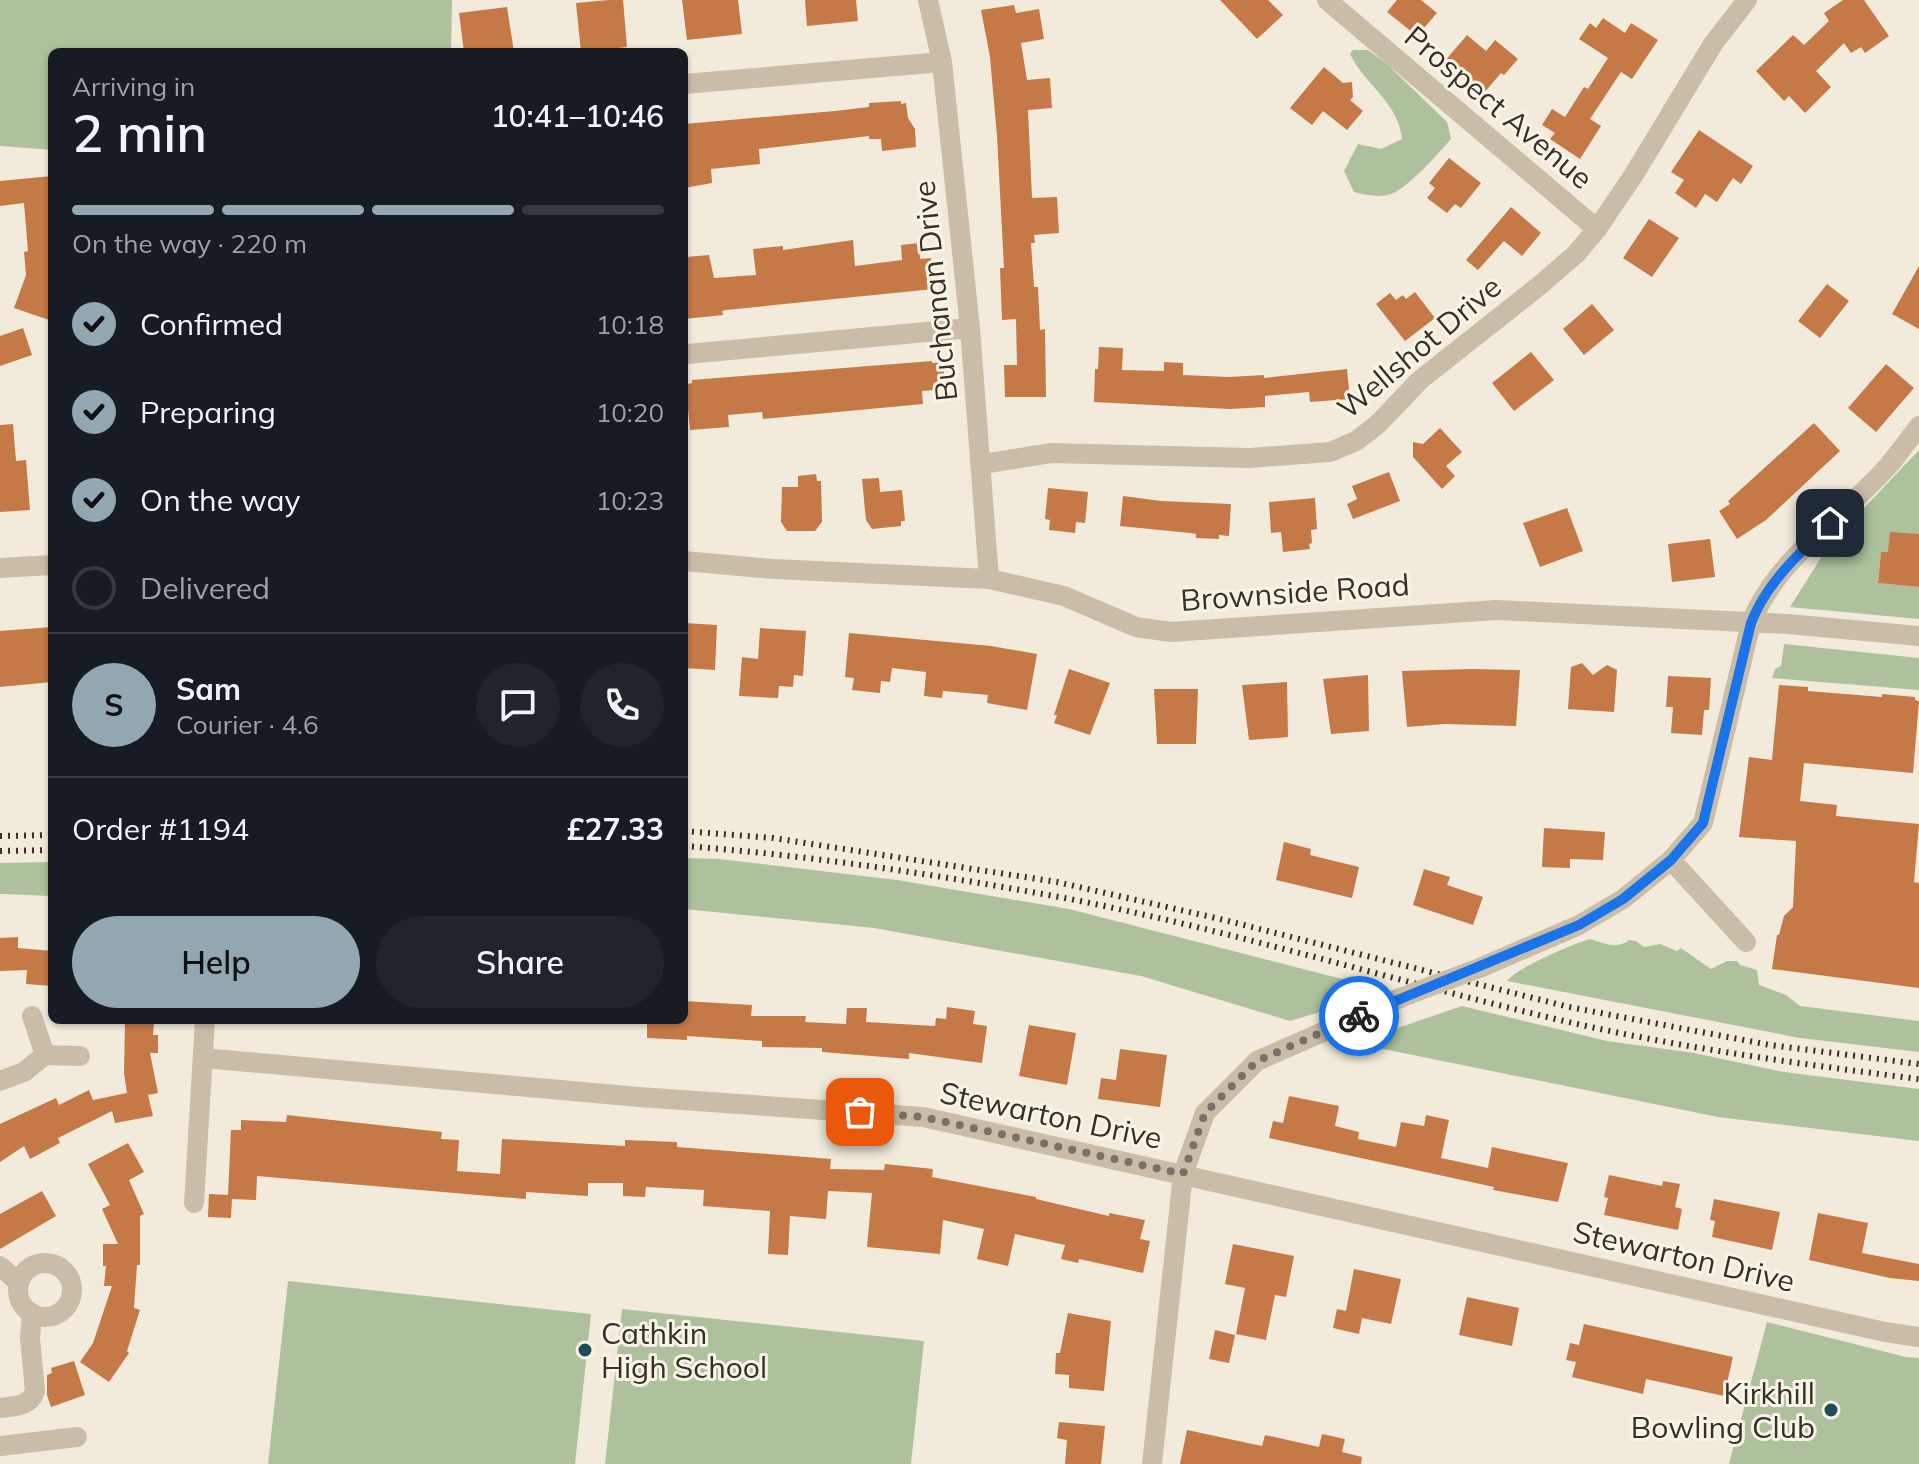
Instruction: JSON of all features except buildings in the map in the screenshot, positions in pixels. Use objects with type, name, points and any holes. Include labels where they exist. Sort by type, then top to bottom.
[{"type":"street","name":"Buchanan Drive","points":[[928,0],[942,62],[970,328],[989,579]]},
{"type":"street","name":"Prospect Avenue","points":[[1327,0],[1597,229]]},
{"type":"street","name":"Wellshot Drive","points":[[982,464],[1051,453],[1249,458],[1330,452],[1356,441],[1378,424],[1420,380],[1567,262],[1597,229],[1713,44],[1747,0]]},
{"type":"street","points":[[688,84],[942,62]]},
{"type":"street","points":[[688,354],[970,328]]},
{"type":"street","points":[[1152,1464],[1183,1174],[1205,1113],[1257,1061],[1579,925],[1623,899],[1671,860],[1703,823],[1758,604],[1787,568],[1889,465],[1919,426]]},
{"type":"street","name":"Brownside Road","points":[[688,561],[773,569],[989,579],[1064,596],[1136,627],[1171,632],[1497,610],[1751,623],[1919,636]]},
{"type":"street","points":[[0,568],[48,565]]},
{"type":"street","points":[[1671,860],[1746,942]]},
{"type":"street","points":[[32,1016],[45,1055]]},
{"type":"street","points":[[194,1203],[205,1024]]},
{"type":"street","points":[[0,1081],[24,1072],[45,1055],[80,1056]]},
{"type":"street","name":"Stewarton Drive","points":[[203,1058],[639,1097],[923,1117],[1885,1332],[1919,1337]]},
{"type":"street","points":[[48,1262],[61,1267],[72,1289],[67,1306],[53,1316],[40,1317],[32,1313],[27,1311],[17,1294],[21,1276],[32,1265],[48,1262]]},
{"type":"street","points":[[0,1266],[19,1283]]},
{"type":"street","points":[[0,1408],[27,1404],[35,1391],[30,1338],[32,1313]]},
{"type":"street","points":[[0,1446],[77,1437]]},
{"type":"green space","points":[[0,0],[452,0],[451,48],[48,48],[48,150],[0,146]]},
{"type":"green space","points":[[1353,50],[1368,50],[1386,63],[1447,122],[1451,139],[1414,178],[1398,191],[1386,195],[1354,192],[1344,171],[1358,144],[1381,149],[1402,139],[1395,115],[1356,65],[1350,54]]},
{"type":"green space","points":[[1919,450],[1919,534],[1888,552],[1881,552],[1878,583],[1919,587],[1919,619],[1790,607],[1829,545]]},
{"type":"green space","points":[[1784,644],[1919,658],[1919,690],[1772,678],[1775,669],[1781,666]]},
{"type":"green space","points":[[688,858],[897,880],[1069,909],[1389,991],[1290,1021],[1141,976],[874,928],[688,909]]},
{"type":"green space","points":[[48,862],[48,896],[0,894],[0,863]]},
{"type":"green space","points":[[1590,939],[1610,945],[1620,945],[1629,940],[1644,947],[1660,944],[1677,951],[1681,948],[1711,969],[1727,961],[1737,961],[1740,965],[1757,970],[1759,985],[1786,995],[1800,1006],[1919,1021],[1919,1052],[1800,1038],[1507,981],[1533,963]]},
{"type":"green space","points":[[1462,1006],[1607,1041],[1694,1053],[1784,1072],[1919,1089],[1919,1141],[1718,1117],[1354,1043]]},
{"type":"green space","points":[[288,1281],[591,1314],[575,1464],[268,1464]]},
{"type":"green space","points":[[622,1309],[924,1341],[911,1464],[605,1464]]},
{"type":"green space","name":"Kirkhill Bowling Club","points":[[1767,1322],[1919,1358],[1919,1464],[1729,1464]]},
{"type":"railway","points":[[688,831],[773,838],[1057,882],[1220,919],[1569,1007],[1770,1045],[1919,1064]]},
{"type":"railway","points":[[0,836],[48,835]]},
{"type":"railway","points":[[688,846],[869,866],[1054,896],[1182,923],[1608,1031],[1741,1054],[1919,1079]]},
{"type":"railway","points":[[0,851],[48,850]]},
{"type":"way so far","points":[[860,1112],[923,1117],[1183,1174],[1205,1113],[1257,1061],[1359,1016]]},
{"type":"place","name":"Cathkin High School","points":[[585,1350]]},
{"type":"place","name":"Kirkhill Bowling Club","points":[[1831,1410]]},
{"type":"route","points":[[1359,1016],[1579,925],[1623,899],[1671,860],[1703,823],[1758,604],[1830,523]]}]
